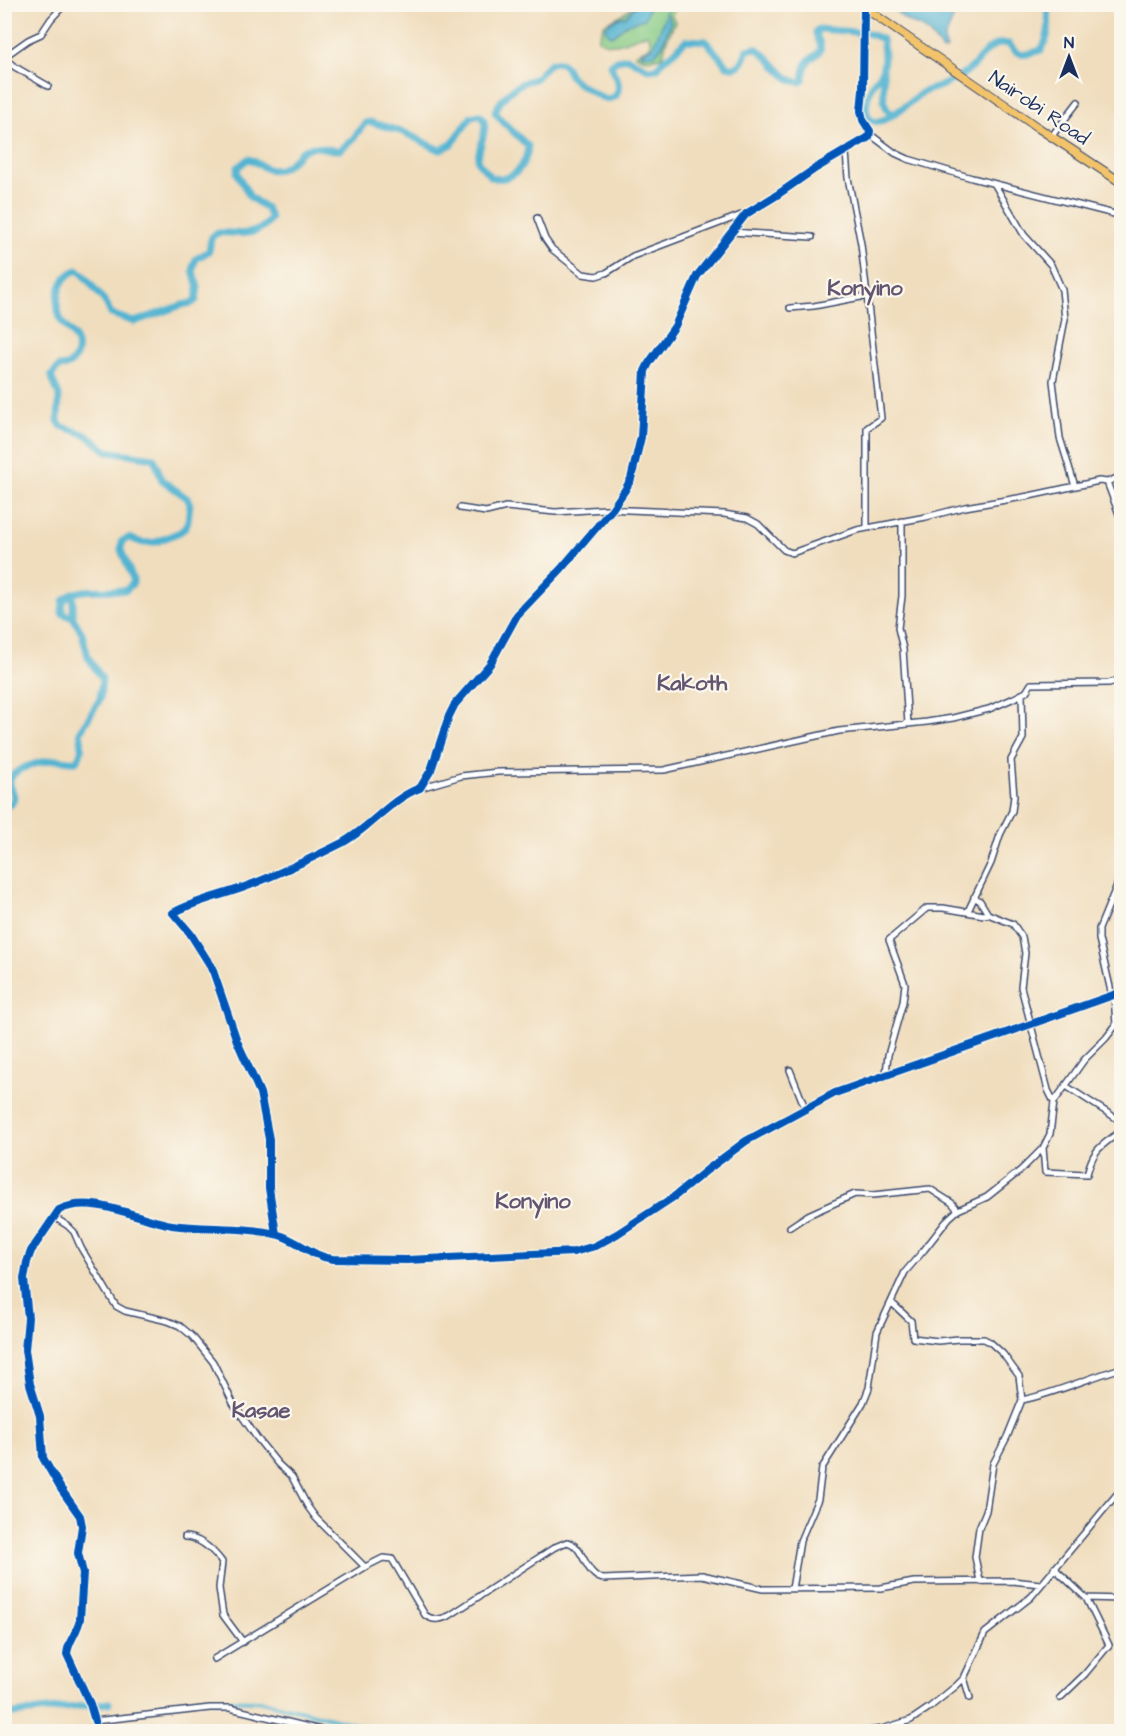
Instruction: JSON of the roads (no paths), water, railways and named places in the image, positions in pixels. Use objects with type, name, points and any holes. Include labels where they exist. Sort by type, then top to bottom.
[{"type":"highway","name":"Nairobi Road","points":[[861,6],[1122,183]]},
{"type":"street","points":[[48,86],[15,67],[4,57],[41,34],[65,4]]},
{"type":"street","points":[[861,6],[864,28],[861,116],[871,135],[895,153],[908,159],[1122,216]]},
{"type":"street","points":[[1051,137],[1078,102]]},
{"type":"street","points":[[537,218],[545,239],[552,249],[583,274],[596,276],[633,256],[746,214],[871,135]]},
{"type":"street","points":[[846,152],[848,178],[861,244],[881,418],[867,428],[867,528]]},
{"type":"street","points":[[995,184],[1024,235],[1051,265],[1062,290],[1065,320],[1053,381],[1060,438],[1075,486]]},
{"type":"street","points":[[420,788],[431,770],[455,704],[490,664],[517,615],[561,569],[612,509],[631,479],[642,426],[644,381],[649,363],[675,326],[697,276],[746,214]]},
{"type":"street","points":[[731,232],[812,237]]},
{"type":"street","points":[[789,308],[814,306],[866,296]]},
{"type":"street","points":[[460,508],[486,512],[507,507],[555,512],[612,509],[724,514],[747,518],[765,529],[784,550],[792,553],[848,532],[964,507],[1099,481],[1107,482],[1122,476]]},
{"type":"street","points":[[1107,482],[1122,522]]},
{"type":"street","points":[[902,521],[902,596],[898,628],[903,649],[908,724]]},
{"type":"street","points":[[276,1234],[269,1188],[269,1139],[260,1093],[237,1041],[212,968],[190,933],[173,913],[268,878],[332,848],[352,837],[387,808],[413,791],[460,776],[498,772],[570,773],[664,770],[839,731],[953,718],[988,709],[1022,694],[1027,691],[1029,685],[1035,683],[1110,683],[1122,679]]},
{"type":"street","points":[[968,912],[1012,811],[1014,796],[1011,760],[1023,738],[1022,694]]},
{"type":"street","points":[[792,1589],[801,1541],[818,1499],[822,1468],[863,1403],[869,1388],[877,1332],[905,1272],[948,1218],[958,1210],[987,1197],[1021,1170],[1043,1148],[1050,1134],[1054,1101],[1084,1059],[1116,1025],[1113,995],[1099,939],[1099,929],[1122,873]]},
{"type":"street","points":[[974,897],[980,901],[988,914]]},
{"type":"street","points":[[886,1073],[889,1052],[903,1002],[905,984],[890,940],[927,908],[988,914],[1013,924],[1022,937],[1025,953],[1022,987],[1048,1090],[1054,1101]]},
{"type":"street","points":[[329,1731],[230,1708],[210,1708],[94,1721],[91,1707],[67,1654],[68,1646],[81,1619],[83,1573],[78,1553],[82,1526],[80,1516],[61,1490],[44,1458],[40,1416],[30,1384],[25,1350],[28,1318],[25,1271],[31,1251],[54,1216],[64,1207],[93,1206],[116,1209],[169,1224],[276,1234],[290,1239],[321,1257],[333,1259],[407,1260],[546,1254],[583,1250],[609,1238],[656,1210],[732,1150],[835,1093],[886,1073],[1122,992]]},
{"type":"street","points":[[790,1070],[805,1108]]},
{"type":"street","points":[[1066,1086],[1122,1122]]},
{"type":"street","points":[[1043,1148],[1045,1172],[1087,1174],[1096,1151],[1122,1130]]},
{"type":"street","points":[[790,1227],[808,1215],[855,1194],[873,1195],[930,1189],[952,1203],[958,1210]]},
{"type":"street","points":[[54,1216],[74,1232],[92,1268],[116,1306],[124,1311],[155,1317],[180,1326],[202,1347],[213,1362],[233,1403],[278,1464],[292,1477],[316,1518],[365,1567]]},
{"type":"street","points":[[891,1302],[911,1321],[913,1338],[938,1341],[984,1339],[1003,1354],[1019,1376],[1022,1401],[993,1464],[986,1511],[979,1528],[975,1557],[980,1581]]},
{"type":"street","points":[[1022,1401],[1052,1394],[1122,1368]]},
{"type":"street","points":[[862,1731],[882,1729],[911,1719],[930,1707],[964,1678],[985,1633],[1031,1597],[1122,1488]]},
{"type":"street","points":[[184,1537],[192,1538],[214,1551],[222,1562],[219,1588],[223,1615],[243,1642]]},
{"type":"street","points":[[214,1659],[383,1558],[392,1559],[425,1615],[435,1620],[449,1616],[555,1547],[567,1542],[575,1546],[597,1578],[611,1580],[702,1575],[748,1587],[792,1589],[880,1588],[914,1582],[980,1581],[1041,1584]]},
{"type":"street","points":[[1054,1568],[1086,1598],[1109,1645],[1085,1674],[1060,1698]]},
{"type":"street","points":[[1086,1598],[1122,1599]]},
{"type":"street","points":[[964,1678],[970,1698]]},
{"type":"water","points":[[636,5],[653,5],[649,7],[645,19],[627,24],[612,36],[607,32],[605,27],[613,20],[626,16]]},
{"type":"water","points":[[891,5],[959,5],[944,40],[947,49],[942,51],[923,28],[907,21]]},
{"type":"water","points":[[666,11],[671,23],[662,46],[655,54],[642,55],[642,52],[652,47]]},
{"type":"waterway","points":[[4,808],[12,803],[14,798],[10,780],[18,771],[48,761],[76,761],[81,751],[80,732],[100,699],[102,679],[88,657],[82,633],[73,618],[62,613],[63,601],[69,596],[84,591],[126,590],[133,583],[133,579],[121,550],[122,541],[129,538],[143,543],[156,542],[180,532],[188,521],[190,504],[187,498],[162,480],[154,458],[107,451],[87,435],[61,426],[58,421],[59,395],[51,376],[59,367],[69,365],[77,352],[76,342],[61,321],[57,304],[59,290],[65,278],[71,273],[77,270],[82,273],[106,303],[111,314],[134,322],[192,303],[196,300],[198,287],[193,271],[194,265],[196,259],[209,251],[212,237],[222,233],[255,231],[263,227],[271,218],[266,208],[250,197],[237,173],[238,167],[248,159],[273,170],[285,167],[301,152],[312,147],[340,150],[353,139],[365,123],[370,122],[403,132],[440,150],[452,144],[471,117],[480,115],[485,125],[478,162],[491,177],[506,178],[521,166],[528,146],[495,112],[511,91],[520,84],[537,77],[551,63],[562,64],[578,83],[608,99],[616,96],[619,86],[611,65],[617,60],[628,58],[648,69],[658,68],[662,61],[686,40],[706,41],[727,66],[738,66],[743,61],[747,50],[755,48],[767,56],[787,77],[800,82],[803,80],[807,62],[820,50],[816,31],[819,29],[867,33],[882,39],[883,47],[882,71],[874,82],[867,105],[867,113],[871,120],[877,122],[894,114],[923,92],[963,74],[994,46],[1009,44],[1020,54],[1041,50],[1048,27],[1045,4]]},
{"type":"waterway","points":[[883,71],[884,102],[888,111],[895,114]]},
{"type":"waterway","points":[[73,593],[73,618]]},
{"type":"waterway","points":[[211,1700],[262,1701],[388,1732]]},
{"type":"waterway","points":[[4,1715],[109,1703]]},
{"type":"district","name":"Konyino","points":[[865,288]]},
{"type":"district","name":"Kakoth","points":[[692,683]]},
{"type":"district","name":"Konyino","points":[[533,1201]]},
{"type":"district","name":"Kasae","points":[[261,1410]]}]
